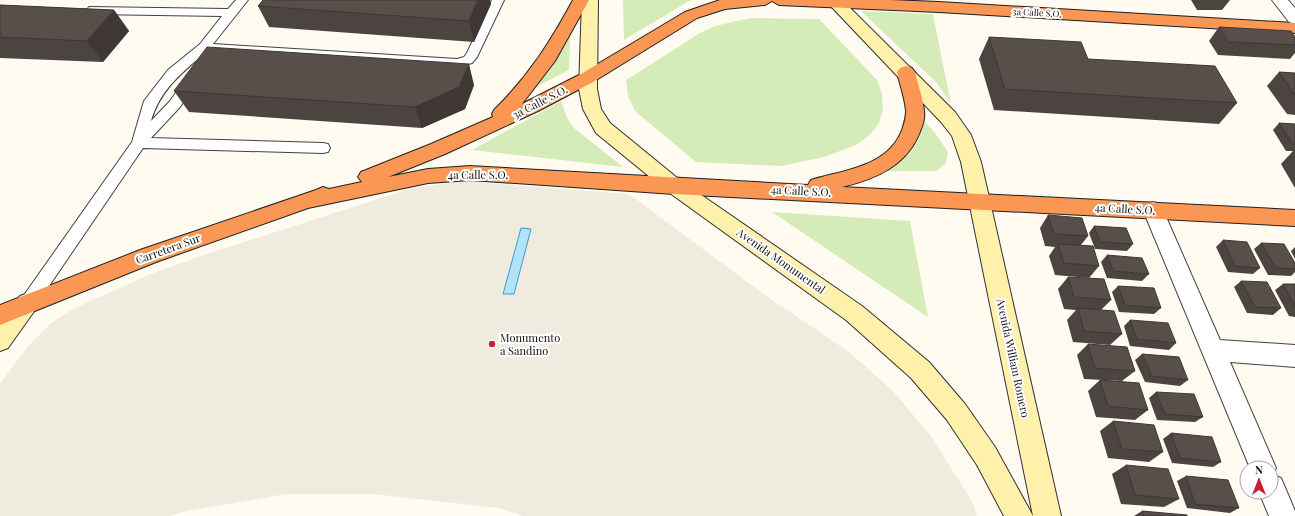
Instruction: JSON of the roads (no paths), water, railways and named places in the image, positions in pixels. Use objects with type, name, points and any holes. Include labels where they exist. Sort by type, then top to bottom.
[{"type":"highway","points":[[487,127],[520,97],[544,67],[581,0]]},
{"type":"highway","name":"3a Calle S.O.","points":[[310,201],[487,127],[587,78],[691,15],[723,4],[765,0]]},
{"type":"highway","name":"3a Calle S.O.","points":[[779,0],[939,3],[1295,28]]},
{"type":"highway","points":[[786,191],[840,181],[866,172],[889,160],[902,150],[911,134],[915,113],[906,72]]},
{"type":"highway","name":"4a Calle S.O.","points":[[310,201],[411,179],[470,173],[674,186],[1295,218]]},
{"type":"highway","name":"Carretera Sur","points":[[0,315],[148,256],[310,201]]},
{"type":"main road","name":"Avenida Monumental","points":[[590,0],[587,78],[591,105],[603,128],[674,186],[854,313],[920,370],[956,412],[986,456],[1019,516]]},
{"type":"main road","points":[[834,1],[941,108],[961,135],[971,162],[979,201]]},
{"type":"main road","name":"Avenida William Romero","points":[[979,201],[1047,516]]},
{"type":"main road","points":[[0,341],[28,303]]},
{"type":"street","points":[[1280,0],[1295,19]]},
{"type":"street","points":[[1154,210],[1260,460]]},
{"type":"street","points":[[1212,350],[1295,356]]},
{"type":"street","points":[[1276,500],[1283,516]]},
{"type":"lane","points":[[167,12],[175,0]]},
{"type":"lane","points":[[139,143],[149,104],[174,73],[204,47],[242,0]]},
{"type":"lane","points":[[204,47],[457,63],[468,60],[473,54],[498,0]]},
{"type":"lane","points":[[80,10],[230,14]]},
{"type":"lane","points":[[28,303],[139,143],[175,104],[197,73],[204,47]]},
{"type":"lane","points":[[139,143],[323,148]]},
{"type":"water","points":[[521,228],[531,229],[514,294],[503,294]]},
{"type":"place","name":"Monumento a Sandino","points":[[492,344]]}]
